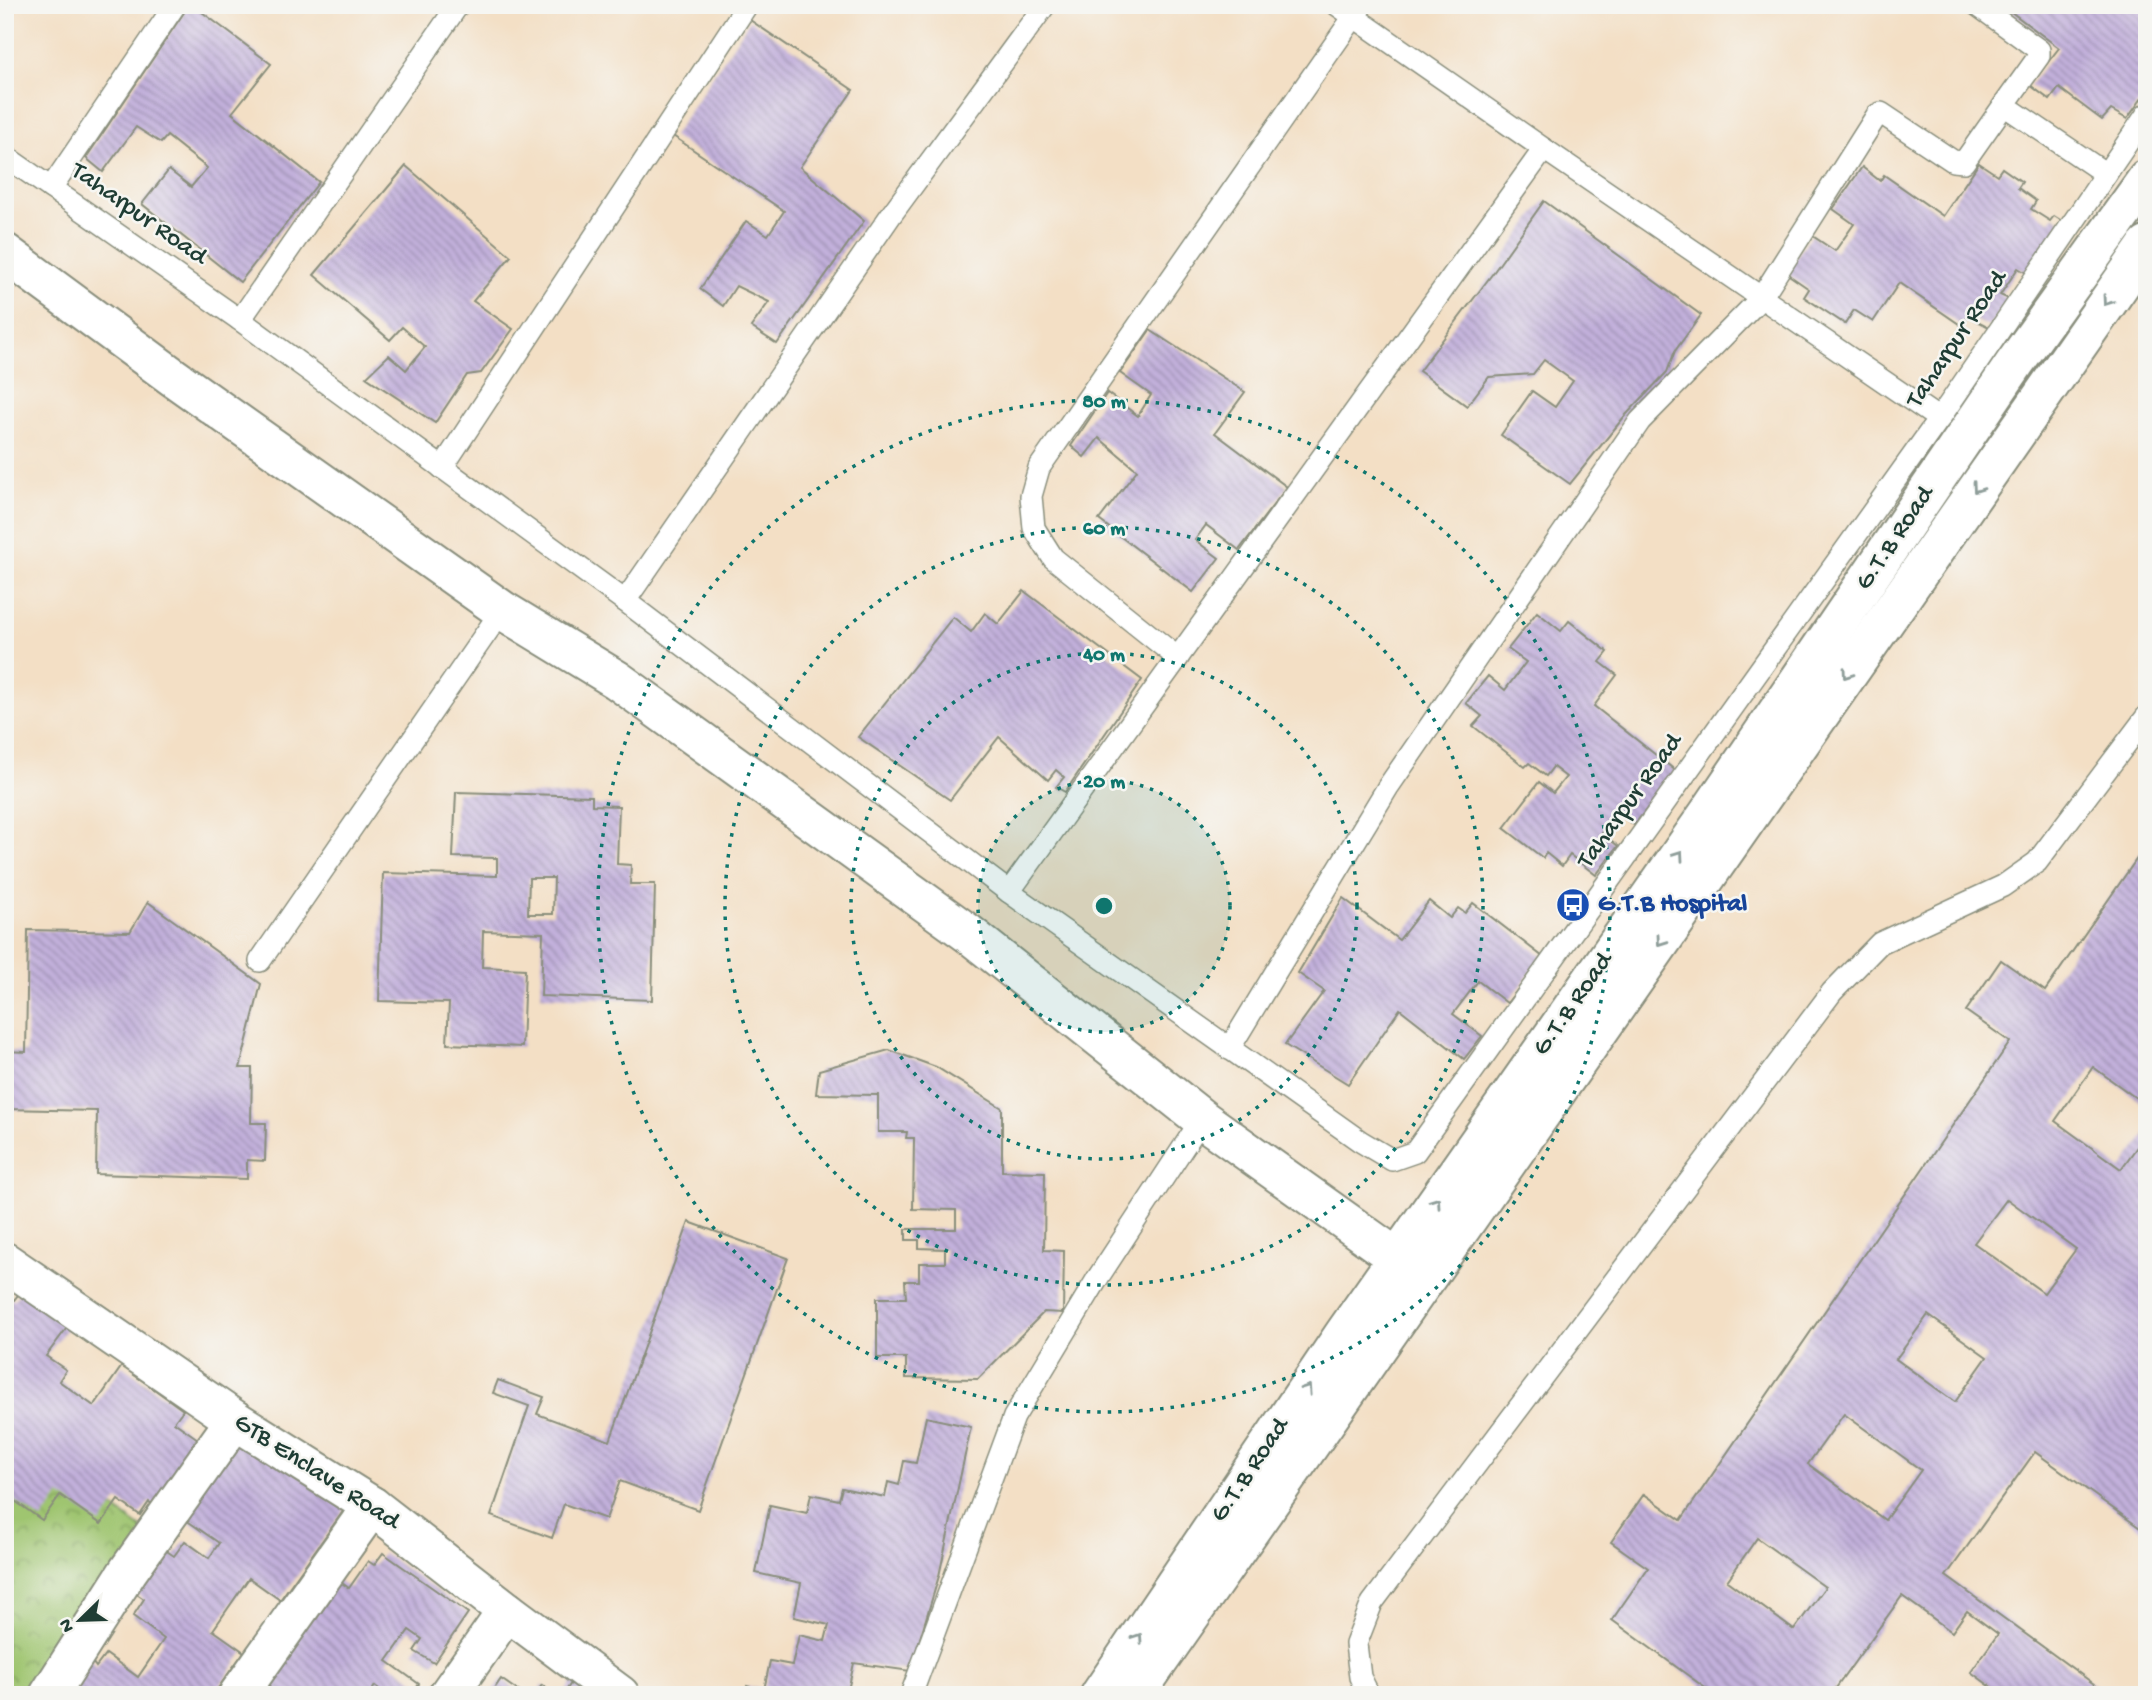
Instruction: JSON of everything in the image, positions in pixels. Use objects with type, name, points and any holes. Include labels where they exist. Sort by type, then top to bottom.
[{"type":"main road","name":"G.T.B Road","points":[[1100,1695],[1396,1258],[1716,803],[2015,363],[2147,180]]},
{"type":"main road","name":"G.T.B Road","points":[[1135,1695],[2147,246]]},
{"type":"main road","points":[[5,253],[173,377],[502,610],[617,680],[947,918],[1202,1119],[1396,1258]]},
{"type":"main road","name":"GTB Enclave Road","points":[[5,1262],[235,1420],[372,1506],[620,1695]]},
{"type":"main road","points":[[48,1695],[128,1570],[235,1420]]},
{"type":"main road","points":[[238,1695],[372,1506]]},
{"type":"main road","points":[[448,1695],[507,1611]]},
{"type":"lane","points":[[51,188],[175,5]]},
{"type":"lane","points":[[240,320],[458,5]]},
{"type":"lane","points":[[442,468],[747,5]]},
{"type":"lane","points":[[625,601],[891,215],[1045,5]]},
{"type":"lane","points":[[1229,1049],[1388,787],[1640,421],[1761,298],[1877,115],[1881,113],[1953,161],[1964,162],[2039,56],[2039,50],[1977,5]]},
{"type":"lane","points":[[1178,658],[1053,558],[1034,528],[1031,496],[1039,468],[1351,9],[1544,149],[1939,419]]},
{"type":"lane","points":[[2004,105],[2106,174]]},
{"type":"lane","name":"Taharpur Road","points":[[5,156],[240,320],[625,601],[1009,892],[1360,1141],[1392,1160],[1415,1152],[1939,419],[2147,114]]},
{"type":"lane","points":[[1009,892],[1544,149]]},
{"type":"lane","points":[[260,961],[502,610]]},
{"type":"lane","points":[[1369,1695],[1360,1677],[1356,1644],[1372,1603],[1832,992],[1880,943],[2003,886],[2037,862],[2147,716]]},
{"type":"lane","points":[[911,1695],[1014,1417],[1099,1276],[1202,1119]]},
{"type":"green space","points":[[5,1428],[148,1533],[32,1695],[5,1695]]},
{"type":"building","points":[[189,5],[271,64],[232,113],[319,182],[240,282],[142,204],[169,170],[191,187],[207,168],[167,136],[161,143],[136,127],[103,172],[86,158]]},
{"type":"building","points":[[2002,5],[2147,5],[2147,91],[2127,119],[2111,110],[2102,120],[2059,88],[2050,100],[2030,85],[2059,48]]},
{"type":"building","points":[[750,20],[853,90],[800,167],[864,221],[777,344],[751,327],[769,302],[736,286],[723,306],[700,289],[746,221],[768,235],[784,211],[673,136]]},
{"type":"building","points":[[1979,163],[1997,175],[2002,168],[2022,182],[2018,188],[2036,201],[2031,209],[2050,221],[2054,216],[2062,221],[2028,274],[2018,268],[2000,295],[2009,299],[1989,327],[1968,316],[1962,326],[1899,283],[1873,322],[1854,310],[1845,324],[1804,297],[1809,289],[1786,273],[1811,235],[1835,251],[1854,224],[1833,209],[1862,167],[1880,181],[1884,175],[1943,216]]},
{"type":"building","points":[[406,166],[511,256],[473,301],[513,329],[481,373],[467,375],[435,423],[366,377],[389,355],[406,370],[425,347],[402,327],[390,340],[314,275]]},
{"type":"building","points":[[1544,201],[1701,315],[1675,351],[1667,372],[1624,417],[1570,484],[1501,435],[1532,391],[1555,407],[1573,381],[1544,360],[1533,374],[1489,377],[1467,406],[1419,371]]},
{"type":"building","points":[[1150,330],[1245,392],[1215,433],[1287,487],[1239,550],[1206,525],[1195,540],[1219,558],[1193,592],[1099,520],[1137,470],[1099,438],[1084,457],[1071,446],[1107,393],[1138,416],[1151,395],[1120,373]]},
{"type":"building","points":[[1024,591],[1142,680],[1065,792],[1056,787],[1064,777],[1056,770],[1048,780],[999,737],[950,800],[858,737],[953,617],[971,632],[985,613],[998,624]]},
{"type":"building","points":[[1537,612],[1561,631],[1569,621],[1608,652],[1600,662],[1617,675],[1594,706],[1676,771],[1634,825],[1617,813],[1602,833],[1618,846],[1596,875],[1570,855],[1562,866],[1546,853],[1543,858],[1504,828],[1539,782],[1553,793],[1566,777],[1553,767],[1546,776],[1529,763],[1525,767],[1473,726],[1482,716],[1466,703],[1488,676],[1505,690],[1526,662],[1508,649]]},
{"type":"building","points":[[456,792],[592,796],[592,805],[619,806],[617,864],[631,865],[630,884],[655,884],[652,1000],[541,996],[543,933],[483,931],[482,967],[525,969],[522,1047],[447,1044],[449,1003],[379,1001],[383,873],[497,876],[497,858],[453,857]],"holes":[[[529,878],[554,878],[553,914],[528,914]]]},
{"type":"building","points":[[2147,844],[2147,986],[2143,992],[2147,995],[2147,1106],[2093,1067],[2055,1121],[2121,1169],[2147,1133],[2147,1392],[2143,1397],[2147,1400],[2147,1533],[2035,1452],[1946,1576],[2109,1695],[2002,1695],[1971,1672],[1998,1634],[1967,1611],[1952,1632],[1902,1596],[1831,1695],[1715,1695],[1612,1620],[1648,1568],[1611,1542],[1644,1494],[1681,1520],[2010,1042],[1966,1011],[2001,960],[2045,991]],"holes":[[[2007,1199],[2076,1249],[2044,1293],[1974,1243]],[[1928,1315],[1987,1357],[1955,1402],[1896,1359]],[[1844,1414],[1921,1470],[1885,1520],[1808,1464]],[[1757,1538],[1825,1587],[1794,1630],[1727,1581]]]},
{"type":"building","points":[[1343,898],[1399,940],[1429,901],[1450,918],[1458,908],[1465,913],[1473,903],[1543,957],[1507,1003],[1478,981],[1453,1014],[1482,1036],[1464,1059],[1400,1009],[1348,1084],[1285,1045],[1324,991],[1298,973]]},
{"type":"building","points":[[148,902],[261,984],[240,1068],[252,1068],[251,1123],[266,1123],[265,1161],[247,1160],[247,1179],[96,1174],[97,1111],[5,1109],[5,1051],[26,1052],[28,930],[130,932]]},
{"type":"building","points":[[889,1050],[936,1067],[1002,1108],[1002,1171],[1045,1172],[1044,1250],[1064,1251],[1063,1313],[1044,1312],[978,1379],[906,1378],[906,1358],[877,1358],[877,1298],[906,1298],[905,1281],[919,1281],[919,1263],[945,1263],[945,1249],[919,1248],[919,1240],[906,1240],[906,1229],[956,1229],[956,1210],[913,1209],[914,1138],[906,1138],[907,1132],[878,1132],[878,1095],[816,1094],[819,1070]]},
{"type":"building","points":[[689,1222],[788,1258],[698,1510],[620,1481],[606,1519],[564,1504],[552,1538],[491,1516],[529,1406],[493,1393],[498,1380],[544,1397],[537,1414],[610,1441]]},
{"type":"building","points":[[21,1291],[69,1325],[46,1356],[66,1370],[59,1381],[94,1406],[122,1366],[183,1410],[174,1422],[198,1439],[161,1510],[149,1502],[140,1515],[118,1500],[101,1524],[60,1495],[42,1520],[5,1494],[5,1293],[14,1300]]},
{"type":"building","points":[[926,1417],[971,1427],[939,1576],[910,1671],[854,1663],[847,1695],[745,1695],[747,1686],[764,1690],[770,1661],[792,1665],[799,1635],[825,1641],[829,1625],[794,1617],[801,1583],[756,1573],[770,1505],[807,1513],[811,1494],[839,1500],[842,1488],[885,1497],[888,1482],[899,1485],[904,1461],[916,1463]]},
{"type":"building","points":[[238,1424],[349,1503],[280,1600],[249,1578],[213,1630],[244,1652],[213,1695],[62,1695],[87,1655],[96,1667],[106,1654],[138,1677],[164,1639],[133,1616],[144,1599],[125,1586],[155,1543],[174,1556],[185,1541],[209,1558],[219,1543],[176,1513]]},
{"type":"building","points":[[383,1553],[468,1613],[434,1663],[414,1651],[422,1639],[409,1630],[387,1661],[419,1684],[412,1695],[387,1695],[375,1686],[369,1695],[250,1695],[332,1576],[349,1588],[368,1561],[374,1565]]},
{"type":"building","points":[[578,1673],[608,1695],[563,1695]]},
{"type":"building","points":[[501,1679],[524,1695],[490,1695]]},
{"type":"building","points":[[542,1685],[555,1695],[535,1695]]},
{"type":"place","name":"G.T.B Hospital","points":[[1573,905]]}]
